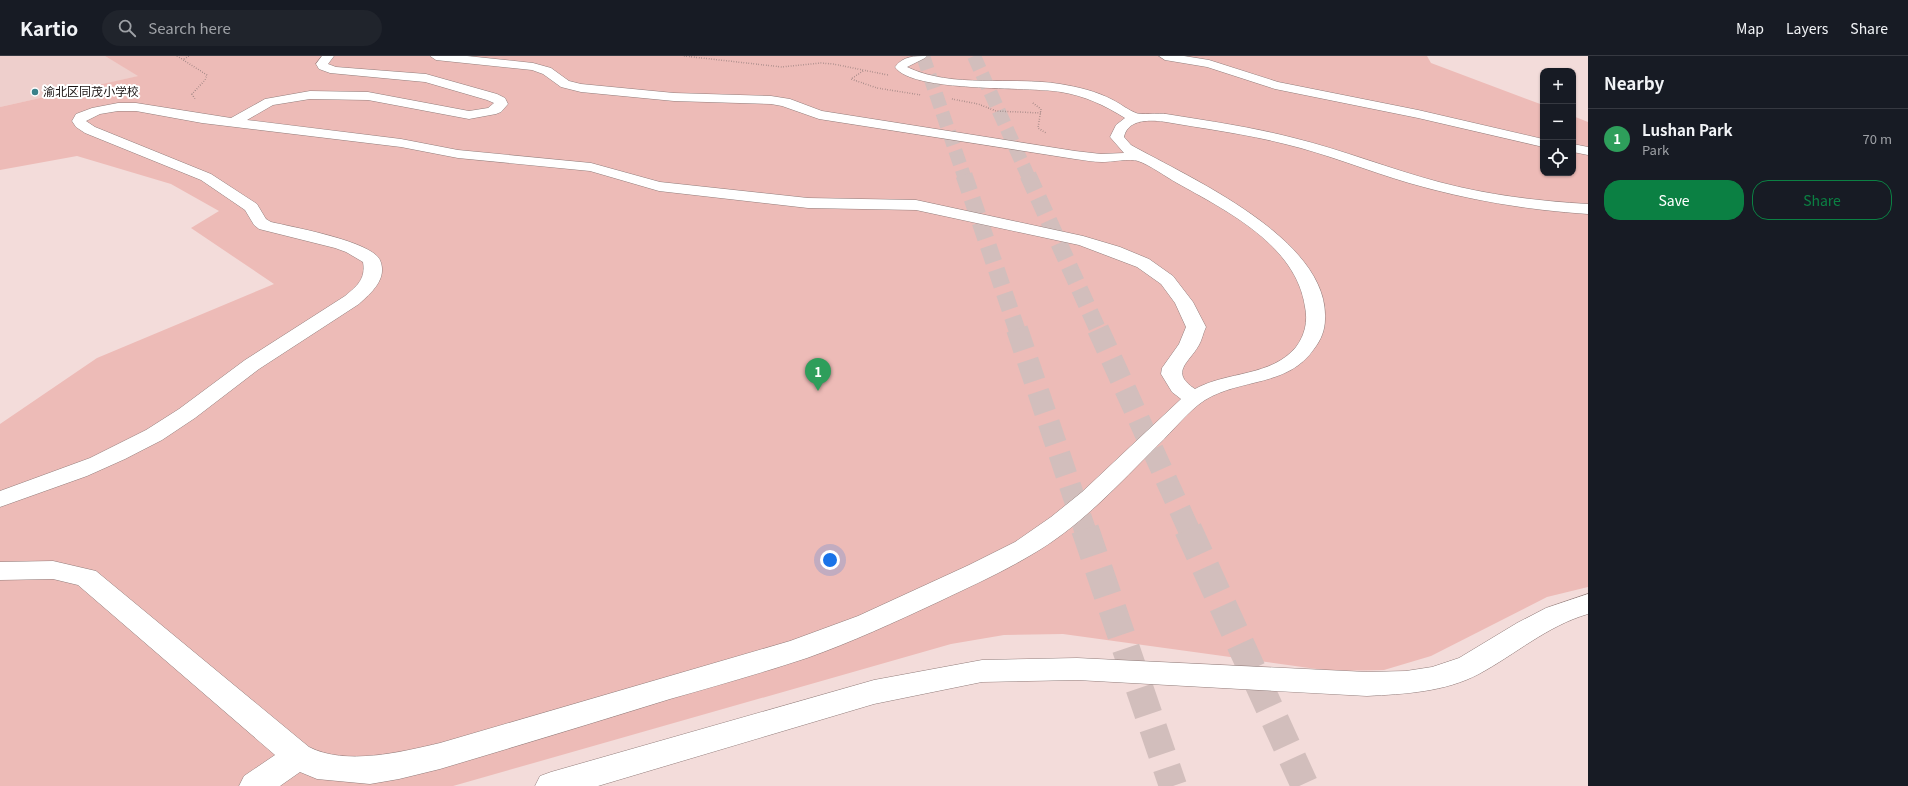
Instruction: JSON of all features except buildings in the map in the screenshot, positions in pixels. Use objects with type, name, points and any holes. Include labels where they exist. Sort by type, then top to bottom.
[{"type":"street","points":[[235,122],[257,108],[270,102],[310,95],[359,95],[469,115],[491,112],[501,104],[500,101],[492,97],[434,79],[334,70],[323,66],[328,56]]},
{"type":"street","points":[[436,56],[537,68],[547,71],[565,84],[581,88],[667,96],[771,100],[785,102],[819,115],[1075,155],[1101,158],[1141,156]]},
{"type":"street","points":[[922,56],[903,64],[901,67],[903,70],[908,72],[968,83],[1026,84],[1046,86],[1093,96],[1106,101],[1136,119]]},
{"type":"street","points":[[1165,56],[1209,64],[1256,80],[1293,89],[1418,114],[1540,142]]},
{"type":"street","points":[[0,499],[43,486],[83,470],[122,453],[156,435],[183,417],[238,374],[352,300],[366,288],[373,278],[374,268],[371,260],[352,248],[265,226],[260,222],[251,207],[206,177],[90,130],[79,121],[81,117],[97,111],[129,106],[212,120],[401,143],[464,154],[579,166],[666,186],[808,203],[902,204],[930,207],[1098,246],[1130,257],[1155,271],[1167,280],[1192,314],[1196,327],[1189,345],[1172,368],[1170,374],[1179,388],[1194,398]]},
{"type":"street","points":[[0,571],[54,570],[87,578],[298,756],[317,766],[370,770],[399,766],[440,756],[798,650],[868,623],[978,572],[1024,548],[1091,498],[1194,398],[1211,388],[1269,374],[1281,369],[1293,360],[1308,344],[1314,332],[1316,321],[1314,297],[1304,275],[1266,232],[1244,216],[1126,148],[1117,137],[1118,132],[1124,124],[1136,119],[1164,118],[1267,136],[1302,144],[1469,194],[1588,209]]},
{"type":"street","points":[[1576,149],[1588,151]]},
{"type":"street","points":[[551,786],[874,692],[928,680],[982,671],[1077,670],[1367,684],[1407,682],[1440,677],[1468,666],[1545,619],[1588,604]]},
{"type":"street","points":[[255,786],[298,756]]},
{"type":"path","points":[[177,56],[184,59],[207,75],[206,79],[192,94],[212,120]]},
{"type":"path","points":[[184,59],[189,56]]},
{"type":"path","points":[[684,56],[782,67],[833,64],[884,75],[908,72]]},
{"type":"path","points":[[1026,84],[1029,97],[1041,109],[1038,128],[1050,135]]},
{"type":"shaded area","name":"渝北区同茂小学校","points":[[0,56],[105,56],[139,76],[0,107]]},
{"type":"shaded area","points":[[105,56],[1427,56],[1431,63],[1540,104],[1540,176],[1576,176],[1576,117],[1588,122],[1588,587],[1547,597],[1431,656],[1384,670],[1331,671],[1063,634],[1004,635],[951,644],[453,786],[0,786],[0,424],[97,358],[274,284],[191,228],[219,211],[171,184],[77,156],[0,170],[0,107],[138,76]]},
{"type":"tunnel","points":[[923,56],[964,176]]},
{"type":"tunnel","points":[[974,56],[1028,176]]},
{"type":"tunnel","points":[[964,175],[1017,330]]},
{"type":"tunnel","points":[[1028,175],[1098,330]]},
{"type":"tunnel","points":[[1017,329],[1085,530]]},
{"type":"tunnel","points":[[1098,329],[1189,530]]},
{"type":"tunnel","points":[[1085,529],[1173,786]]},
{"type":"tunnel","points":[[1188,529],[1305,786]]},
{"type":"place","name":"渝北区同茂小学校","points":[[35,92]]},
{"type":"place","name":"Lushan Park","points":[[818,391]]}]
